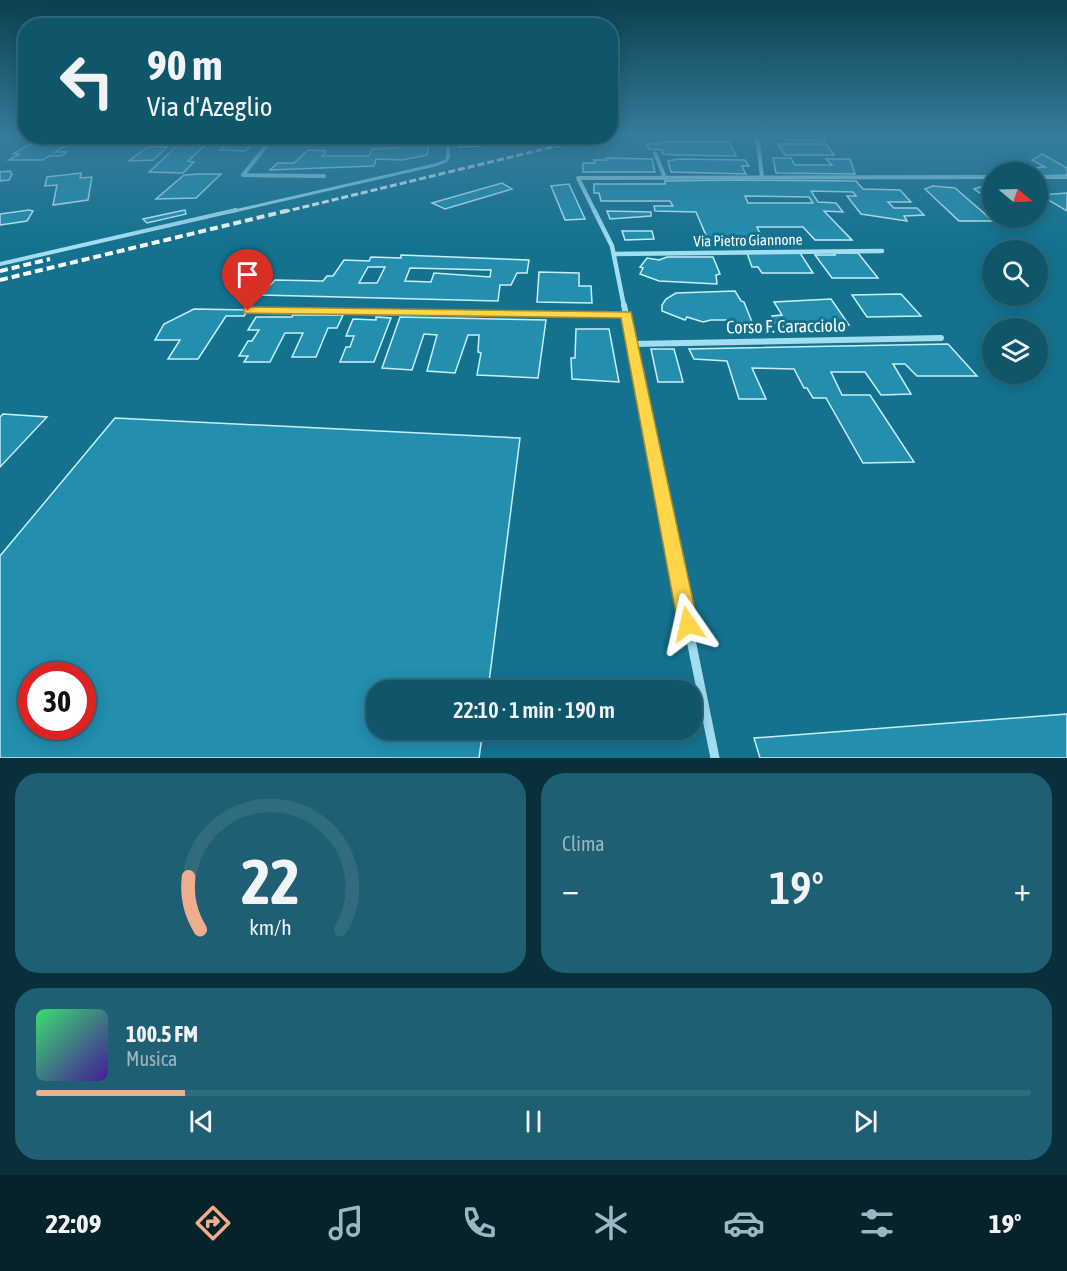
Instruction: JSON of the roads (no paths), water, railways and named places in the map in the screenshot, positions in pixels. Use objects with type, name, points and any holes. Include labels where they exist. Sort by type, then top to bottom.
[{"type":"street","points":[[246,171],[243,175],[324,176]]},
{"type":"street","points":[[663,171],[665,177]]},
{"type":"street","points":[[761,171],[762,177]]},
{"type":"street","points":[[715,758],[614,254],[578,178],[982,177]]},
{"type":"street","points":[[1048,177],[1067,177]]},
{"type":"street","name":"Via Pietro Giannone","points":[[614,254],[882,251]]},
{"type":"street","points":[[248,311],[626,315]]},
{"type":"street","name":"Corso F. Caracciolo","points":[[632,344],[940,338]]},
{"type":"lane","points":[[0,264],[407,171]]},
{"type":"railway","points":[[283,212],[451,171]]},
{"type":"railway","points":[[0,280],[290,210]]},
{"type":"railway","points":[[0,271],[50,259]]}]
